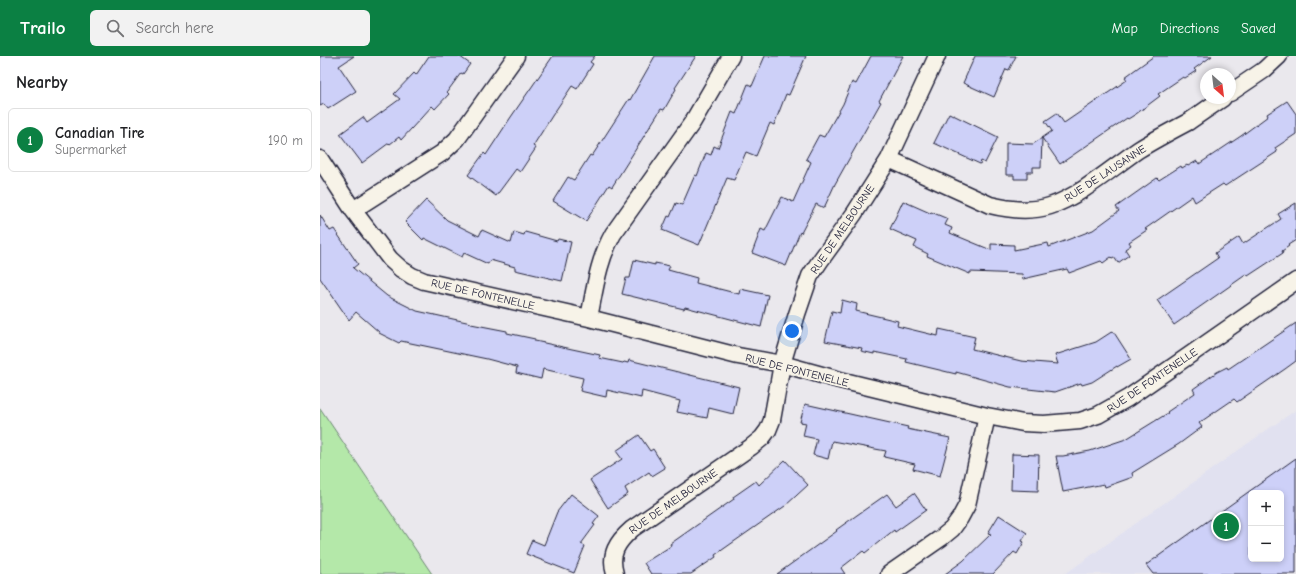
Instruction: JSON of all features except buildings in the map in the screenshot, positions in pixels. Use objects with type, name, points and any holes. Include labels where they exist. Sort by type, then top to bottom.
[{"type":"street","points":[[589,318],[600,262],[607,245],[613,234],[692,123],[731,56]]},
{"type":"street","name":"RUE DE MELBOURNE","points":[[615,574],[612,566],[613,556],[617,545],[623,537],[632,529],[751,447],[762,438],[768,430],[772,420],[782,364],[810,276],[854,214],[889,159],[937,56]]},
{"type":"street","points":[[1236,90],[1264,70],[1279,56]]},
{"type":"street","points":[[353,210],[442,153],[452,144],[514,57]]},
{"type":"street","name":"RUE DE LAUSANNE","points":[[889,159],[990,205],[1005,209],[1035,209],[1050,206],[1065,200],[1138,150],[1189,121],[1214,104]]},
{"type":"street","name":"RUE DE FONTENELLE","points":[[320,159],[353,210],[390,259],[401,269],[424,281],[589,318],[738,356],[782,364],[840,380],[1023,423],[1044,424],[1080,421],[1098,415],[1128,398],[1296,281]]},
{"type":"street","points":[[889,574],[941,538],[952,529],[960,518],[967,505],[988,416]]},
{"type":"shaded area","points":[[1296,410],[1296,574],[1065,574],[1254,439]]},
{"type":"green space","points":[[320,408],[432,574],[320,574]]},
{"type":"place","name":"Canadian Tire","points":[[1226,526]]}]
